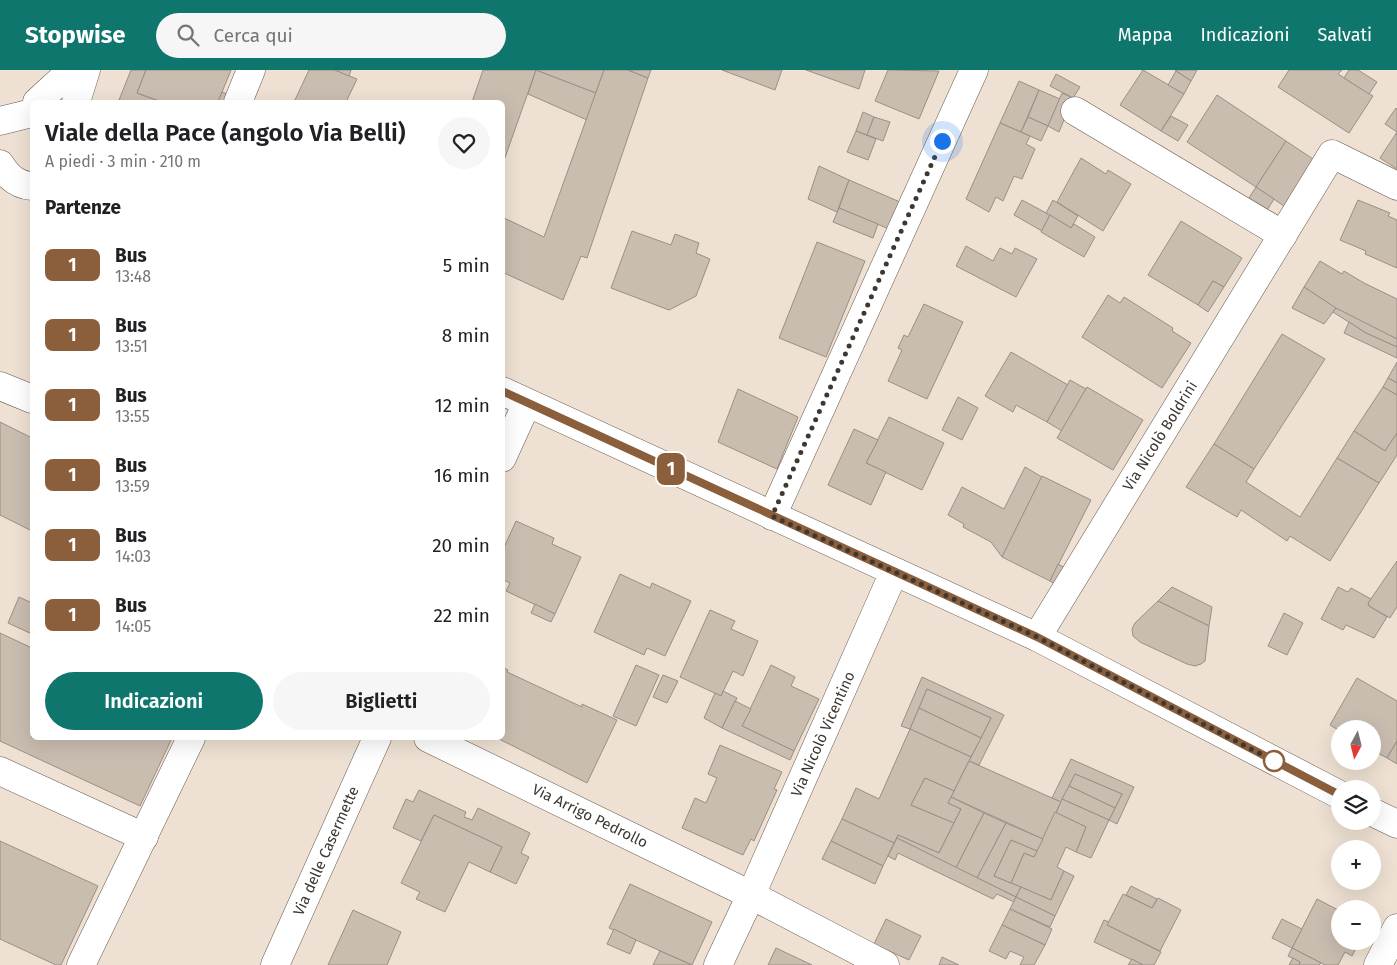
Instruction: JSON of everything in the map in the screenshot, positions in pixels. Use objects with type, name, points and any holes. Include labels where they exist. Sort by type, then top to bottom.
[{"type":"street","points":[[38,100],[72,70]]},
{"type":"street","points":[[77,100],[86,70]]},
{"type":"street","points":[[239,100],[251,70]]},
{"type":"street","points":[[772,516],[974,70]]},
{"type":"street","points":[[20,116],[30,107]]},
{"type":"street","points":[[1075,111],[1283,236]]},
{"type":"street","name":"Via Nicolò Boldrini","points":[[1037,637],[1332,154],[1397,186]]},
{"type":"street","points":[[0,164],[6,174],[15,182],[30,186]]},
{"type":"street","points":[[0,386],[30,398]]},
{"type":"street","points":[[505,392],[1037,637],[1331,790]]},
{"type":"street","points":[[505,451],[527,403]]},
{"type":"street","name":"Via Nicolò Vicentino","points":[[718,965],[751,895],[894,572]]},
{"type":"street","points":[[81,965],[190,740]]},
{"type":"street","name":"Via delle Casermette","points":[[275,965],[376,740]]},
{"type":"street","name":"Via Arrigo Pedrollo","points":[[432,740],[751,895]]},
{"type":"street","points":[[0,771],[144,837]]},
{"type":"street","points":[[1381,816],[1397,824]]},
{"type":"street","points":[[751,895],[885,965]]},
{"type":"street","points":[[1378,965],[1397,928]]},
{"type":"building","points":[[131,70],[146,70],[137,93],[156,100],[119,100]]},
{"type":"building","points":[[146,70],[231,70],[219,100],[156,100],[137,93]]},
{"type":"building","points":[[309,70],[335,70],[357,79],[347,100],[295,100]]},
{"type":"building","points":[[335,70],[351,70],[349,76]]},
{"type":"building","points":[[483,70],[536,70],[505,158],[505,100],[473,100]]},
{"type":"building","points":[[536,70],[596,93],[587,120],[528,94]]},
{"type":"building","points":[[536,70],[604,70],[596,93]]},
{"type":"building","points":[[604,70],[628,70],[648,78],[587,258],[581,256],[563,300],[505,273],[505,218],[544,237]]},
{"type":"building","points":[[628,70],[651,70],[648,78]]},
{"type":"building","points":[[722,70],[782,70],[775,90]]},
{"type":"building","points":[[806,70],[865,70],[859,89]]},
{"type":"building","points":[[888,70],[939,71],[919,119],[875,101]]},
{"type":"building","points":[[1143,70],[1184,94],[1161,131],[1120,105]]},
{"type":"building","points":[[1175,70],[1197,70],[1191,81]]},
{"type":"building","points":[[1289,70],[1342,70],[1338,74],[1373,96],[1349,133],[1278,87]]},
{"type":"building","points":[[1349,70],[1358,70],[1377,82],[1369,94],[1344,78]]},
{"type":"building","points":[[1176,71],[1191,81],[1184,94],[1168,85]]},
{"type":"building","points":[[1056,74],[1080,87],[1073,98],[1050,86]]},
{"type":"building","points":[[1019,81],[1039,90],[1021,132],[1000,123]]},
{"type":"building","points":[[1039,90],[1060,99],[1048,126],[1028,117]]},
{"type":"building","points":[[222,92],[235,97],[234,100],[219,100]]},
{"type":"building","points":[[1062,93],[1073,98],[1059,132],[1048,126]]},
{"type":"building","points":[[1217,95],[1286,141],[1256,187],[1187,142]]},
{"type":"building","points":[[1397,109],[1397,132],[1385,124]]},
{"type":"building","points":[[863,112],[874,117],[867,135],[856,131]]},
{"type":"building","points":[[1171,116],[1188,125],[1178,141],[1161,131]]},
{"type":"building","points":[[874,117],[890,122],[883,141],[867,135]]},
{"type":"building","points":[[1028,117],[1048,126],[1041,141],[1021,132]]},
{"type":"building","points":[[1000,123],[1030,136],[1026,144],[1035,149],[1022,179],[1014,176],[1003,201],[996,197],[989,212],[966,199]]},
{"type":"building","points":[[856,131],[876,139],[868,160],[847,152]]},
{"type":"building","points":[[1397,132],[1397,169],[1380,158]]},
{"type":"building","points":[[1286,141],[1316,161],[1284,206],[1256,187]]},
{"type":"building","points":[[1081,158],[1106,174],[1108,170],[1131,184],[1103,231],[1057,202]]},
{"type":"building","points":[[819,166],[849,180],[837,212],[808,199]]},
{"type":"building","points":[[849,180],[900,202],[889,229],[839,208]]},
{"type":"building","points":[[1256,187],[1274,199],[1264,215],[1245,204]]},
{"type":"building","points":[[1022,200],[1050,215],[1042,231],[1014,215]]},
{"type":"building","points":[[1053,200],[1078,216],[1071,228],[1046,213]]},
{"type":"building","points":[[1358,200],[1390,213],[1388,216],[1397,220],[1397,268],[1365,254],[1366,251],[1340,240]]},
{"type":"building","points":[[839,208],[878,224],[873,238],[833,222]]},
{"type":"building","points":[[1050,215],[1071,228],[1074,224],[1095,237],[1084,257],[1041,232]]},
{"type":"building","points":[[1181,221],[1242,258],[1224,287],[1213,281],[1198,305],[1148,275]]},
{"type":"building","points":[[632,231],[671,245],[675,234],[699,243],[696,253],[710,259],[696,296],[669,310],[611,288]]},
{"type":"building","points":[[817,242],[865,261],[826,357],[779,338]]},
{"type":"building","points":[[966,246],[993,261],[1000,248],[1012,254],[1015,248],[1037,259],[1016,297],[956,266]]},
{"type":"building","points":[[1320,261],[1342,274],[1344,271],[1397,299],[1397,339],[1343,313],[1304,287]]},
{"type":"building","points":[[1213,281],[1224,287],[1208,312],[1198,305]]},
{"type":"building","points":[[1304,287],[1336,308],[1324,324],[1292,308]]},
{"type":"building","points":[[1108,295],[1120,303],[1124,297],[1173,328],[1172,331],[1191,343],[1162,388],[1082,337]]},
{"type":"building","points":[[924,304],[963,322],[927,399],[888,381],[902,350],[898,348],[904,335],[908,337]]},
{"type":"building","points":[[1336,308],[1397,339],[1397,347],[1366,333],[1333,312]]},
{"type":"building","points":[[1349,322],[1366,333],[1397,347],[1397,358],[1344,333]]},
{"type":"building","points":[[1282,334],[1325,359],[1254,469],[1214,444]]},
{"type":"building","points":[[1011,352],[1068,385],[1047,422],[1016,405],[1013,412],[985,396]]},
{"type":"building","points":[[1397,362],[1397,383],[1388,378]]},
{"type":"building","points":[[1388,378],[1397,383],[1397,395],[1383,387]]},
{"type":"building","points":[[1070,380],[1086,389],[1062,431],[1047,422]]},
{"type":"building","points":[[1087,387],[1143,420],[1113,470],[1057,438]]},
{"type":"building","points":[[1383,387],[1397,395],[1397,433],[1385,451],[1354,431]]},
{"type":"building","points":[[738,389],[798,417],[777,469],[718,442]]},
{"type":"building","points":[[958,397],[978,408],[962,440],[942,430]]},
{"type":"building","points":[[889,417],[944,443],[922,490],[866,463]]},
{"type":"building","points":[[0,422],[30,437],[30,530],[0,515]]},
{"type":"building","points":[[854,429],[878,440],[866,463],[886,472],[871,505],[828,485]]},
{"type":"building","points":[[1354,431],[1385,451],[1397,433],[1397,455],[1379,483],[1337,458]]},
{"type":"building","points":[[1214,444],[1254,469],[1246,482],[1300,517],[1337,458],[1379,483],[1330,561],[1290,536],[1287,541],[1241,510],[1237,517],[1186,487]]},
{"type":"building","points":[[1025,467],[1042,477],[1002,557],[991,542],[963,527],[964,524],[948,515],[962,487],[1004,509]]},
{"type":"building","points":[[1042,476],[1091,500],[1050,581],[1002,557]]},
{"type":"building","points":[[516,521],[554,538],[552,544],[581,557],[555,614],[506,591],[510,583],[505,580],[505,545]]},
{"type":"building","points":[[1397,561],[1397,607],[1390,618],[1369,606],[1368,603]]},
{"type":"building","points":[[1058,564],[1069,570],[1060,587],[1050,581]]},
{"type":"building","points":[[620,574],[650,588],[652,583],[691,601],[665,656],[647,648],[644,655],[594,632]]},
{"type":"building","points":[[1172,587],[1212,607],[1209,626],[1158,601]]},
{"type":"building","points":[[1338,587],[1348,592],[1351,588],[1371,599],[1368,603],[1369,606],[1387,617],[1374,638],[1346,625],[1343,630],[1321,619]]},
{"type":"building","points":[[19,597],[30,602],[30,633],[8,623]]},
{"type":"building","points":[[1158,601],[1209,626],[1205,661],[1201,664],[1195,666],[1187,664],[1140,642],[1133,636],[1132,629],[1135,623]]},
{"type":"building","points":[[535,604],[555,614],[551,622],[531,613]]},
{"type":"building","points":[[710,610],[735,621],[731,629],[758,641],[743,676],[733,671],[721,696],[680,677]]},
{"type":"building","points":[[1284,613],[1303,623],[1287,655],[1268,646]]},
{"type":"building","points":[[0,633],[30,647],[30,740],[171,740],[140,806],[0,741]]},
{"type":"building","points":[[636,665],[659,675],[636,726],[613,716]]},
{"type":"building","points":[[771,665],[795,677],[791,686],[819,699],[794,751],[742,726]]},
{"type":"building","points":[[505,668],[508,670],[507,672],[582,707],[582,704],[617,720],[587,783],[501,740],[505,740]]},
{"type":"building","points":[[663,675],[678,681],[667,703],[653,697]]},
{"type":"building","points":[[922,677],[1004,715],[979,765],[969,761],[991,718],[927,689],[910,729],[901,726]]},
{"type":"building","points":[[1357,678],[1397,701],[1397,741],[1387,758],[1381,755],[1381,720],[1333,720]]},
{"type":"building","points":[[927,689],[991,718],[981,738],[919,708]]},
{"type":"building","points":[[723,691],[737,698],[722,728],[704,718],[715,693],[721,696]]},
{"type":"building","points":[[735,701],[751,709],[742,726],[794,751],[790,760],[722,728]]},
{"type":"building","points":[[919,708],[981,738],[971,757],[910,729]]},
{"type":"building","points":[[910,729],[971,757],[954,791],[925,778],[911,805],[954,823],[939,853],[898,835],[894,843],[842,819],[856,788],[879,799]]},
{"type":"building","points":[[1397,741],[1397,764],[1387,758]]},
{"type":"building","points":[[720,745],[782,772],[774,789],[777,790],[754,841],[751,839],[743,855],[682,828],[695,798],[706,803],[717,778],[708,774]]},
{"type":"building","points":[[1071,759],[1134,787],[1117,824],[1109,820],[1122,794],[1075,774],[1061,802],[1052,798]]},
{"type":"building","points":[[969,761],[1061,802],[1043,839],[951,797]]},
{"type":"building","points":[[1075,774],[1122,794],[1115,808],[1069,786]]},
{"type":"building","points":[[925,778],[954,791],[948,803],[961,809],[954,823],[911,805]]},
{"type":"building","points":[[1069,786],[1115,808],[1109,820],[1062,799]]},
{"type":"building","points":[[419,790],[466,812],[464,817],[472,820],[478,808],[530,833],[521,853],[529,857],[516,884],[490,872],[502,847],[434,815],[421,841],[393,828],[406,799],[413,802]]},
{"type":"building","points":[[951,797],[984,813],[956,868],[897,838],[898,835],[939,853],[961,809],[948,803]]},
{"type":"building","points":[[1062,799],[1109,820],[1091,858],[1076,852],[1086,827],[1056,813]]},
{"type":"building","points":[[1055,812],[1086,827],[1076,852],[1066,847],[1057,867],[1064,871],[1051,900],[1011,883],[1024,853],[1034,857]]},
{"type":"building","points":[[984,813],[1006,823],[977,878],[956,868]]},
{"type":"building","points":[[434,815],[502,847],[490,872],[469,862],[445,912],[416,899],[420,892],[401,883]]},
{"type":"building","points":[[842,819],[894,843],[883,866],[831,841]]},
{"type":"building","points":[[1006,823],[1043,839],[1037,851],[1011,840],[994,876],[1021,887],[1016,897],[977,878]]},
{"type":"building","points":[[897,838],[1016,897],[1014,902],[997,894],[993,899],[898,853],[895,860],[888,856]]},
{"type":"building","points":[[1011,840],[1037,851],[1034,857],[1024,853],[1011,883],[994,876]]},
{"type":"building","points":[[0,841],[98,886],[61,965],[56,965],[0,939]]},
{"type":"building","points":[[831,841],[883,866],[875,884],[822,859]]},
{"type":"building","points":[[1064,871],[1074,876],[1055,916],[1016,897],[1021,887],[1051,900]]},
{"type":"building","points":[[630,884],[712,922],[692,965],[609,928]]},
{"type":"building","points":[[1131,886],[1157,899],[1152,908],[1126,895]]},
{"type":"building","points":[[1123,894],[1152,908],[1158,898],[1181,910],[1160,951],[1107,925]]},
{"type":"building","points":[[1016,897],[1055,916],[1050,927],[1010,909]]},
{"type":"building","points":[[1317,899],[1331,906],[1331,950],[1355,950],[1352,956],[1345,952],[1338,965],[1325,965],[1292,948]]},
{"type":"building","points":[[1010,909],[1052,929],[1045,945],[1002,925]]},
{"type":"building","points":[[353,910],[401,932],[387,965],[328,965]]},
{"type":"building","points":[[886,919],[921,936],[909,960],[874,944]]},
{"type":"building","points":[[1282,919],[1302,929],[1292,948],[1272,938]]},
{"type":"building","points":[[1104,920],[1109,922],[1107,925],[1161,952],[1154,965],[1143,965],[1094,942]]},
{"type":"building","points":[[1002,925],[1045,945],[1034,965],[1020,965],[1024,957],[1010,951],[1006,959],[989,951]]},
{"type":"building","points":[[614,929],[636,940],[630,954],[607,944]]},
{"type":"building","points":[[776,948],[812,965],[768,965]]},
{"type":"building","points":[[1292,948],[1321,963],[1319,965],[1299,965],[1300,962],[1288,956]]},
{"type":"building","points":[[660,951],[692,965],[653,965]]},
{"type":"building","points":[[942,957],[959,965],[939,965]]},
{"type":"building","points":[[1293,958],[1300,962],[1299,965],[1289,965]]},
{"type":"building","points":[[1132,959],[1143,965],[1128,965]]},
{"type":"bus line","name":"1","points":[[505,392],[1037,637],[1331,790]]},
{"type":"route","points":[[942,141],[772,516],[1037,637],[1274,761]]}]
